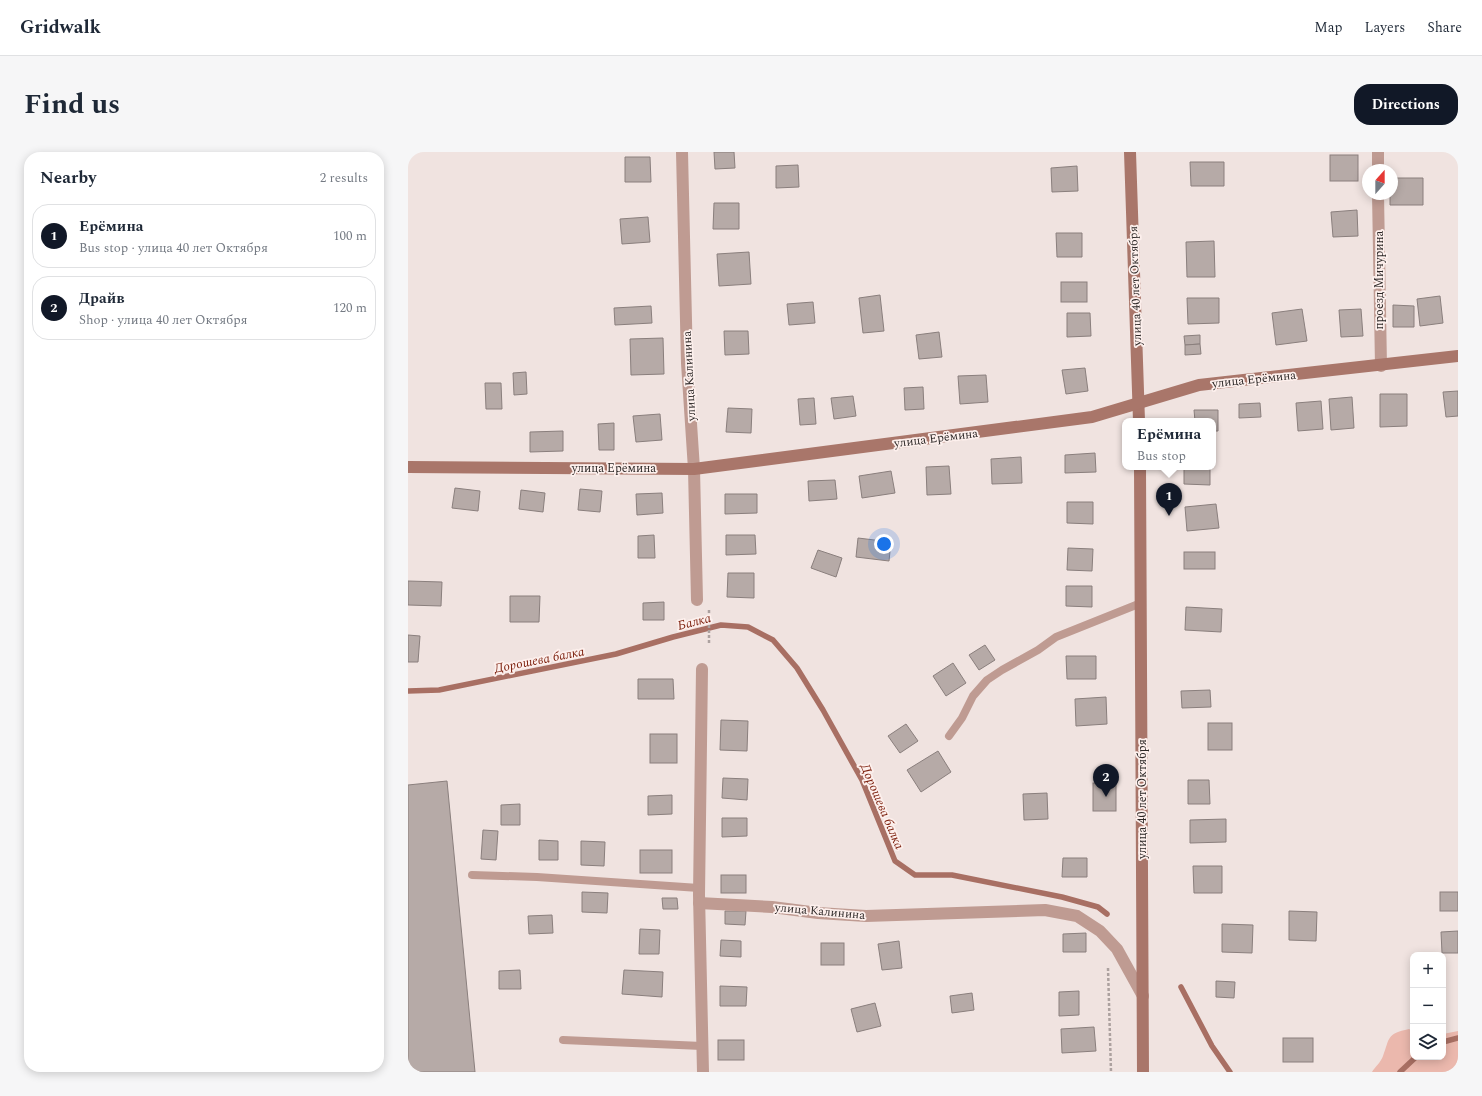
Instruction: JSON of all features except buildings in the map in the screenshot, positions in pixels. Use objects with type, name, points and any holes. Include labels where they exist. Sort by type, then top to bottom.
[{"type":"street","name":"улица Калинина","points":[[682,152],[687,363],[694,469],[697,600]]},
{"type":"street","name":"улица 40 лет Октября","points":[[1130,152],[1139,418]]},
{"type":"street","points":[[1378,152],[1378,164]]},
{"type":"street","name":"проезд Мичурина","points":[[1378,200],[1381,366]]},
{"type":"street","name":"улица Ерёмина","points":[[408,467],[694,469],[1092,417],[1199,385],[1381,366],[1458,356]]},
{"type":"street","name":"улица 40 лет Октября","points":[[1140,470],[1143,1072]]},
{"type":"street","points":[[702,669],[699,888],[702,1072]]},
{"type":"street","name":"улица Калинина","points":[[700,902],[866,916],[940,913]]},
{"type":"street","name":"улица 40 лет Октября","points":[[940,913],[1045,910],[1077,916],[1100,931],[1117,949],[1143,996]]},
{"type":"lane","points":[[949,736],[962,718],[973,696],[987,680],[1038,650],[1056,637],[1141,603]]},
{"type":"lane","points":[[472,875],[536,877],[699,888]]},
{"type":"lane","points":[[563,1040],[702,1046]]},
{"type":"path","points":[[709,604],[709,643]]},
{"type":"path","points":[[1108,939],[1111,1072]]},
{"type":"shaded area","points":[[1410,1030],[1410,1060],[1446,1060],[1446,1033],[1458,1031],[1458,1072],[1372,1072],[1382,1058],[1390,1038],[1396,1033]]},
{"type":"waterway","name":"Дорошева балка","points":[[408,691],[439,690],[616,654],[673,637],[721,625],[748,627],[773,640],[797,668],[823,710],[862,780],[895,861],[915,875],[952,875],[1062,897],[1098,907],[1107,914]]},
{"type":"waterway","name":"Дорошева балка","points":[[1181,987],[1212,1046],[1230,1072]]},
{"type":"waterway","name":"Дорошева балка","points":[[1446,1041],[1458,1038]]},
{"type":"waterway","name":"Дорошева балка","points":[[1400,1072],[1413,1060]]},
{"type":"place","name":"Ерёмина","points":[[1169,516]]},
{"type":"place","name":"Драйв","points":[[1106,797]]},
{"type":"water label","name":"Балка","points":[[694,621]]}]
